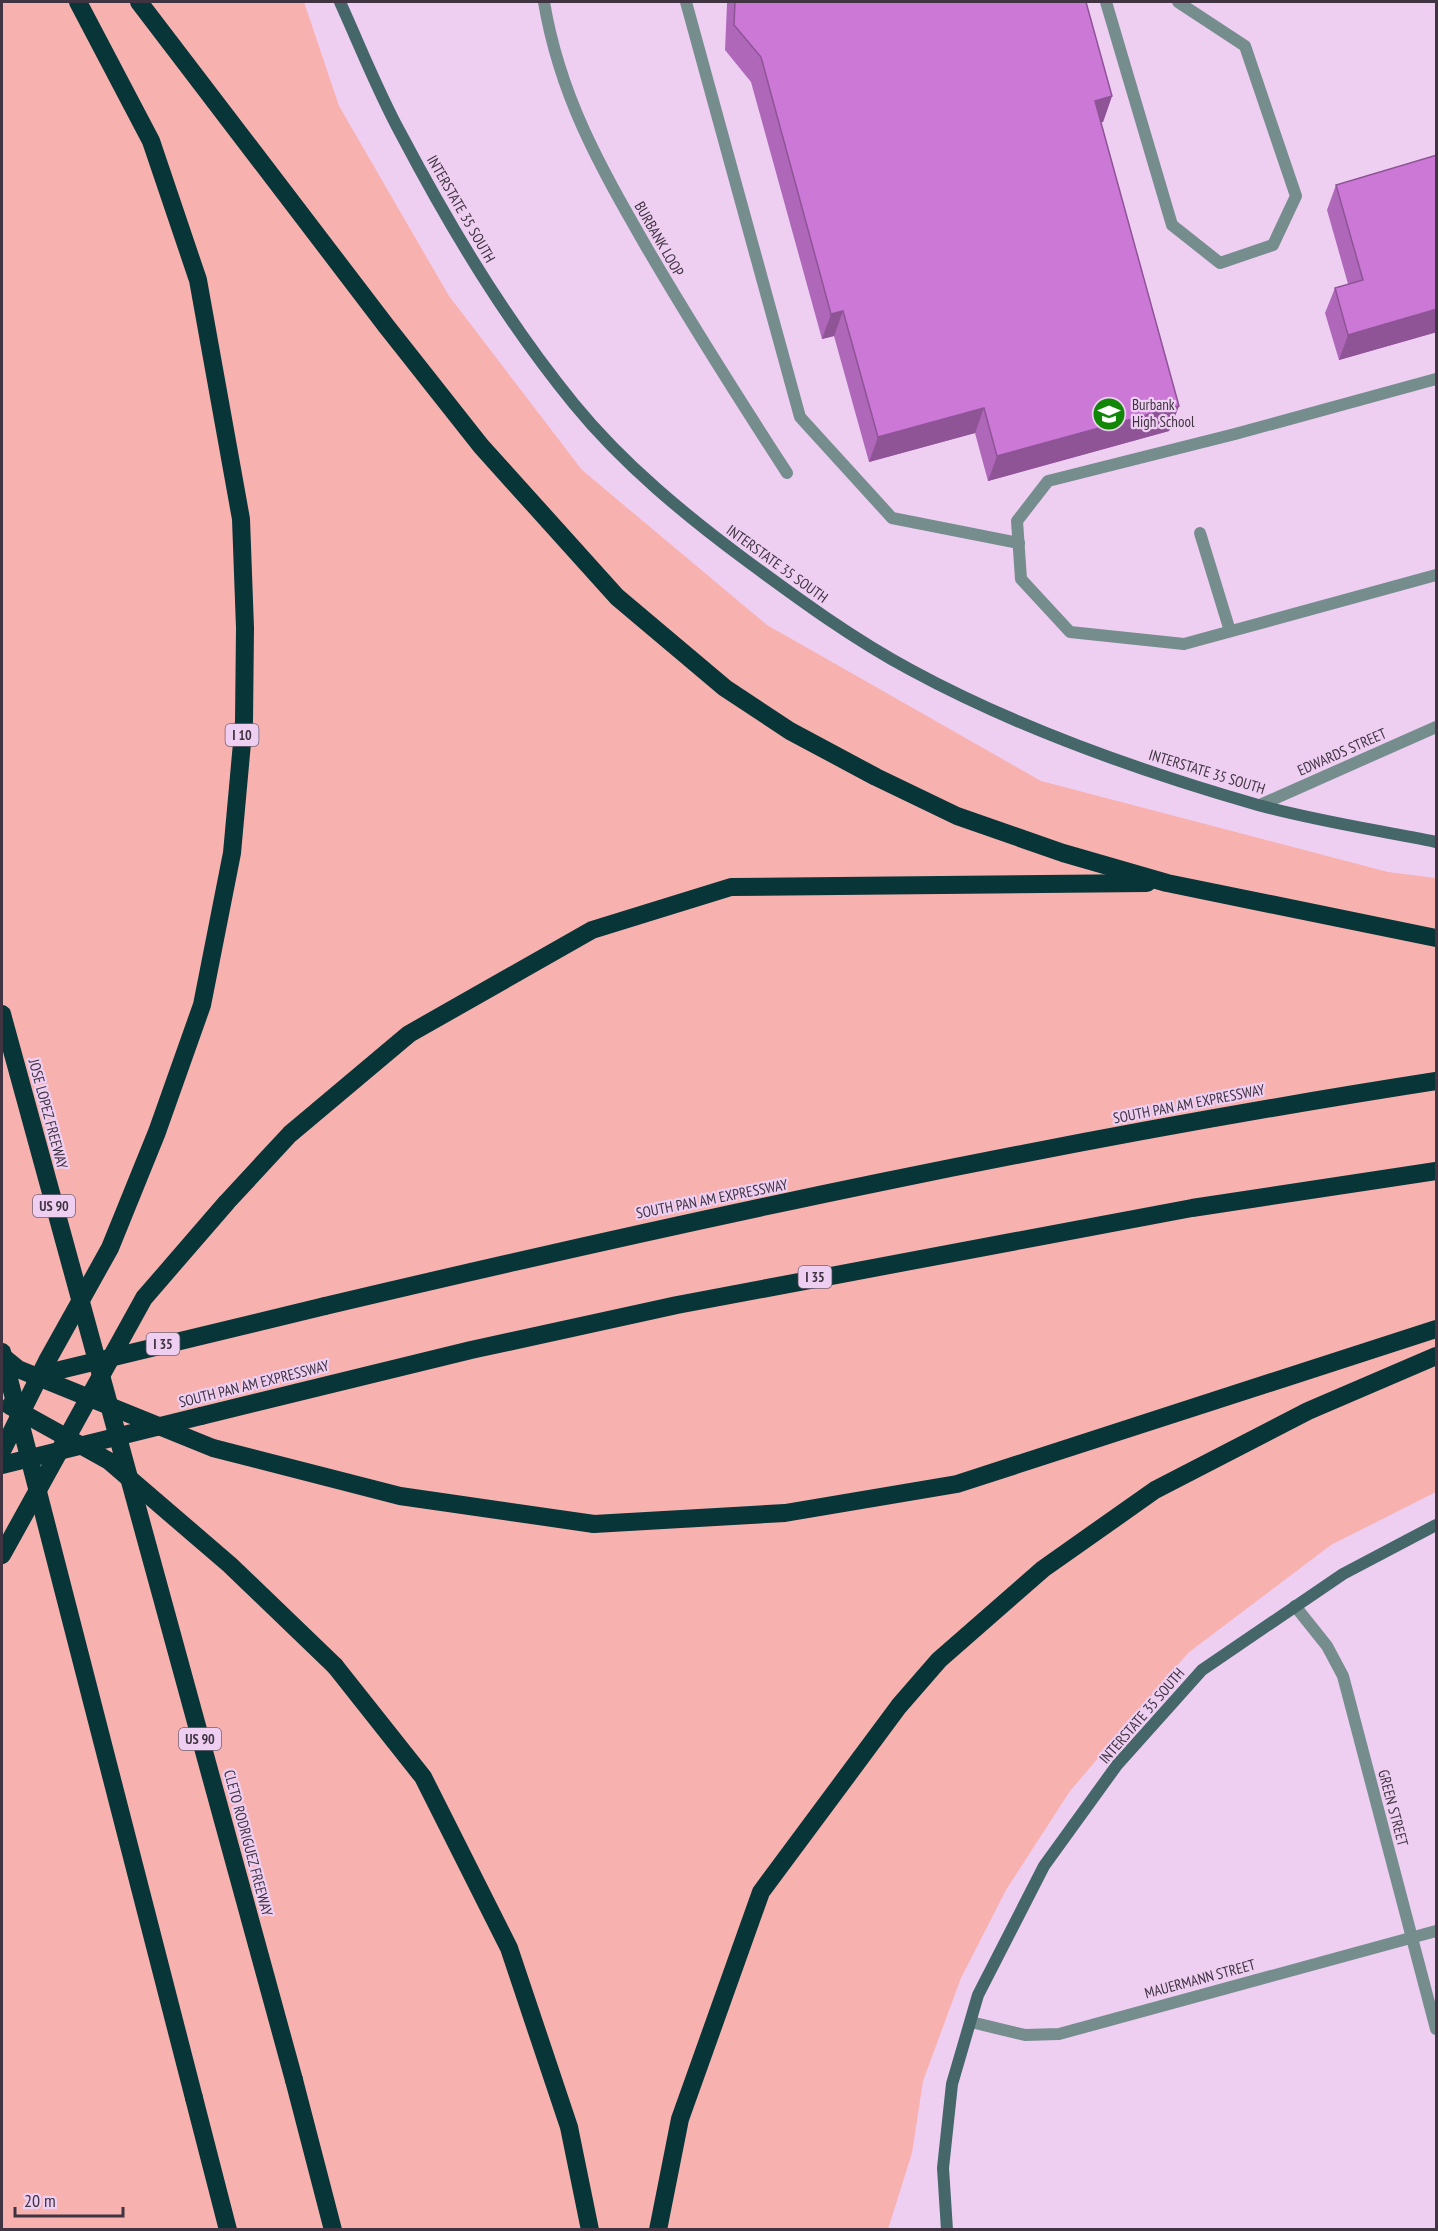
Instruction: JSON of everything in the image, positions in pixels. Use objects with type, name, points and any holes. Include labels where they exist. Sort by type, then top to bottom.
[{"type":"highway","name":"I 10","points":[[2,1451],[47,1361],[110,1248],[157,1132],[202,1005],[232,853],[244,721],[245,628],[241,519],[198,280],[151,141],[78,2]]},
{"type":"highway","points":[[139,2],[387,327],[481,446],[617,597],[725,688],[790,731],[876,777],[957,816],[1064,853],[1167,883],[1437,938]]},
{"type":"highway","points":[[2,1555],[144,1298],[226,1202],[290,1134],[409,1034],[592,930],[731,887],[1167,883]]},
{"type":"highway","name":"JOSE LOPEZ FREEWAY","points":[[2,1014],[107,1398]]},
{"type":"highway","name":"SOUTH PAN AM EXPRESSWAY","points":[[2,1385],[633,1233],[1046,1149],[1268,1107],[1437,1081]]},
{"type":"highway","name":"SOUTH PAN AM EXPRESSWAY","points":[[2,1465],[52,1450],[471,1350],[677,1305],[1192,1208],[1437,1171]]},
{"type":"highway","points":[[2,1354],[18,1369],[213,1448],[400,1496],[594,1524],[785,1513],[957,1485],[1437,1329]]},
{"type":"highway","points":[[2,1354],[228,2229]]},
{"type":"highway","points":[[658,2229],[680,2119],[761,1892],[899,1706],[939,1660],[1043,1569],[1155,1490],[1308,1411],[1437,1356]]},
{"type":"highway","name":"CLETO RODRIGUEZ FREEWAY","points":[[107,1398],[333,2229]]},
{"type":"highway","points":[[2,1401],[109,1461],[230,1565],[335,1666],[423,1777],[509,1948],[569,2127],[590,2229]]},
{"type":"main road","name":"INTERSTATE 35 SOUTH","points":[[340,2],[400,133],[470,258],[522,337],[577,407],[640,473],[692,518],[831,622],[911,670],[1055,735],[1139,767],[1260,805],[1437,842]]},
{"type":"main road","name":"INTERSTATE 35 SOUTH","points":[[947,2229],[945,2136],[952,2085],[978,1995],[1044,1866],[1117,1765],[1202,1670],[1343,1574],[1437,1525]]},
{"type":"street","name":"BURBANK LOOP","points":[[544,2],[566,91],[584,133],[694,328],[787,473]]},
{"type":"street","points":[[686,2],[800,417],[892,518],[1019,543]]},
{"type":"street","points":[[1106,2],[1172,225],[1220,263],[1274,244],[1296,196],[1245,46],[1178,2]]},
{"type":"street","points":[[1437,379],[1235,434],[1048,481],[1017,521],[1021,579],[1070,632],[1184,644],[1437,575]]},
{"type":"street","points":[[1200,532],[1230,631]]},
{"type":"street","name":"EDWARDS STREET","points":[[1260,805],[1437,727]]},
{"type":"street","name":"GREEN STREET","points":[[1295,1606],[1327,1646],[1343,1677],[1437,2029]]},
{"type":"street","name":"MAUERMANN STREET","points":[[971,2022],[1025,2035],[1059,2034],[1437,1931]]},
{"type":"shaded area","points":[[2,2],[304,2],[339,106],[449,296],[582,470],[767,625],[1041,781],[1388,872],[1436,878],[1436,1492],[1331,1545],[1188,1653],[1070,1791],[1006,1890],[961,1978],[923,2081],[912,2153],[888,2229],[2,2230]]},
{"type":"building","points":[[735,2],[1086,2],[1112,96],[1095,101],[1179,406],[997,456],[984,408],[878,437],[843,311],[831,314],[761,57],[734,25]]},
{"type":"building","points":[[1437,155],[1437,309],[1348,335],[1335,288],[1363,280],[1336,185]]},
{"type":"place","name":"Burbank High School","points":[[1109,414]]}]
